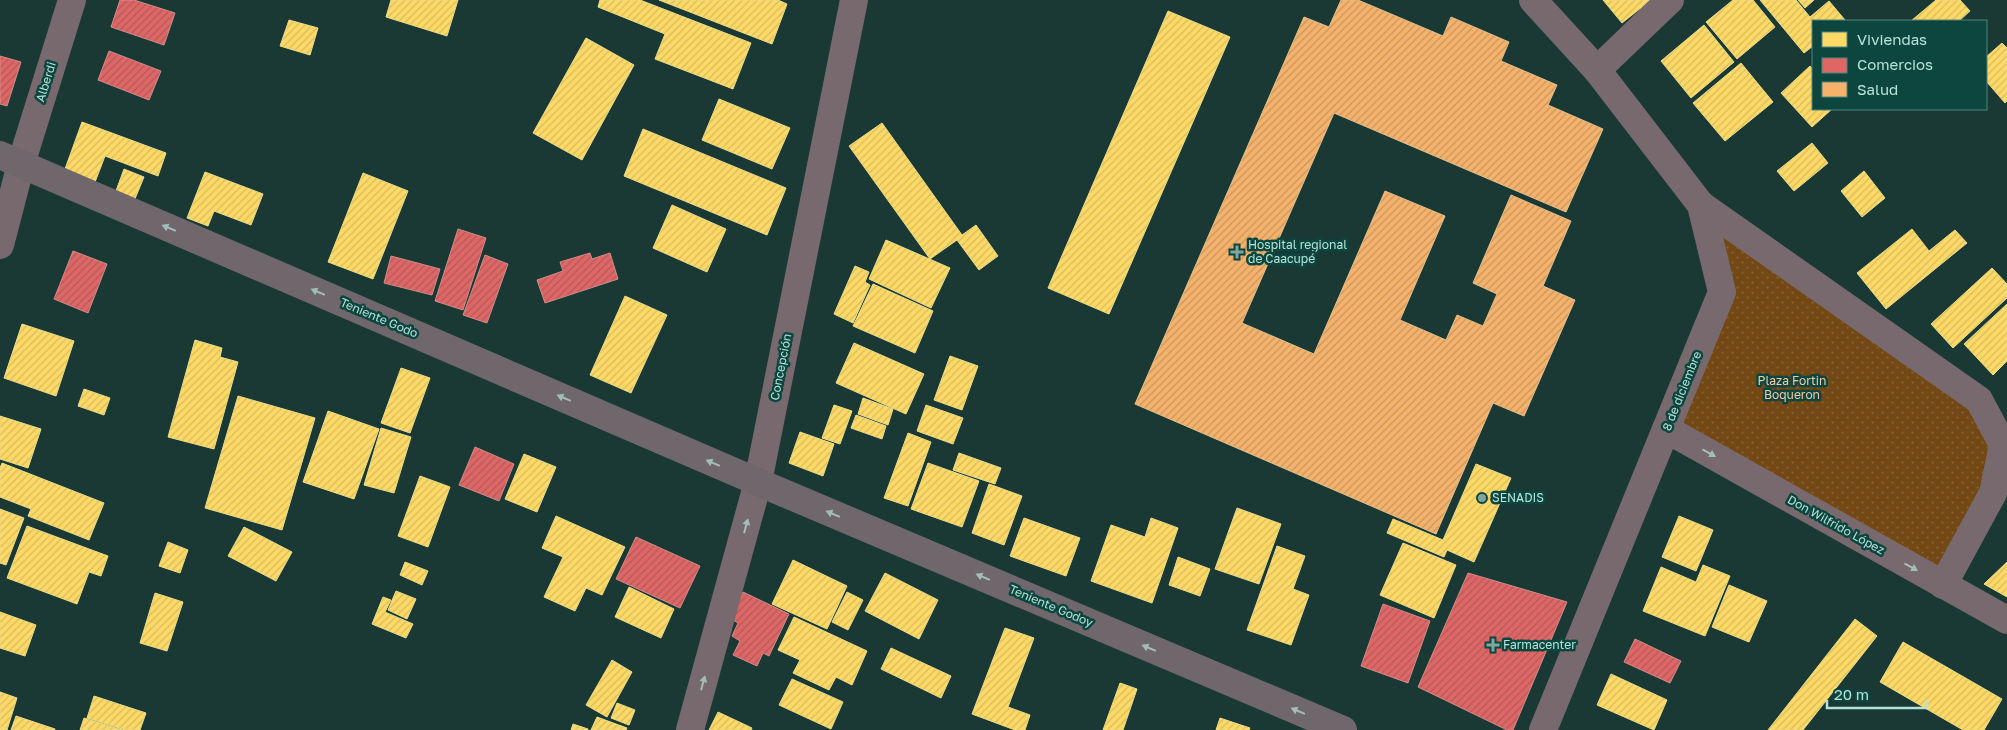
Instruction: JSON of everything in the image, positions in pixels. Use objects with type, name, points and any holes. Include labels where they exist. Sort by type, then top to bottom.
[{"type":"main road","name":"Teniente Godo","points":[[10,160],[758,482]]},
{"type":"main road","name":"Teniente Godoy","points":[[758,482],[1343,730]]},
{"type":"street","name":"Alberdi","points":[[0,245],[10,160],[72,0]]},
{"type":"street","name":"Concepción","points":[[690,730],[758,482],[854,0]]},
{"type":"street","name":"8 de diciembre","points":[[1533,0],[1597,70],[1701,205],[1722,292],[1544,730]]},
{"type":"street","points":[[1597,70],[1670,0]]},
{"type":"street","points":[[1701,205],[1979,400],[2003,445],[1992,493],[1943,585]]},
{"type":"street","name":"Don Wilfrido López","points":[[1666,429],[2007,620]]},
{"type":"green space","name":"Plaza Fortin Boqueron","points":[[1701,205],[1979,400],[2003,445],[1943,585],[1666,429],[1722,292]]},
{"type":"building: Viviendas","points":[[391,0],[458,0],[447,36],[386,17]]},
{"type":"building: Viviendas","points":[[600,0],[640,0],[751,43],[733,89],[655,59],[665,34],[598,7]]},
{"type":"building: Viviendas","points":[[659,0],[778,0],[787,4],[772,44]]},
{"type":"building: Viviendas","points":[[1603,0],[1651,0],[1622,23]]},
{"type":"building: Viviendas","points":[[1733,0],[1753,0],[1775,27],[1737,59],[1706,22]]},
{"type":"building: Viviendas","points":[[1760,0],[1796,0],[1810,17],[1829,1],[1845,20],[1812,20],[1812,47],[1804,53]]},
{"type":"building: Viviendas","points":[[1798,0],[1814,0],[1805,8]]},
{"type":"building: Viviendas","points":[[1936,0],[1960,0],[1970,11],[1960,20],[1912,20]]},
{"type":"building: Viviendas","points":[[1168,11],[1230,37],[1109,314],[1048,288]]},
{"type":"building: Viviendas","points":[[289,20],[318,28],[310,55],[280,46]]},
{"type":"building: Viviendas","points":[[1704,25],[1734,62],[1691,98],[1661,61]]},
{"type":"building: Viviendas","points":[[586,38],[634,65],[582,160],[533,133]]},
{"type":"building: Viviendas","points":[[2002,43],[2007,48],[2007,101],[2005,103],[1987,82],[1987,56]]},
{"type":"building: Viviendas","points":[[1741,63],[1773,102],[1725,141],[1693,103]]},
{"type":"building: Viviendas","points":[[1810,66],[1812,69],[1812,110],[1831,110],[1812,127],[1781,93]]},
{"type":"building: Viviendas","points":[[719,99],[790,128],[772,169],[702,140]]},
{"type":"building: Viviendas","points":[[82,122],[166,153],[158,176],[105,156],[92,190],[61,180]]},
{"type":"building: Viviendas","points":[[882,123],[962,235],[976,225],[998,256],[979,270],[957,240],[930,259],[849,146]]},
{"type":"building: Viviendas","points":[[643,129],[786,188],[767,235],[624,176]]},
{"type":"building: Viviendas","points":[[1812,143],[1828,163],[1794,191],[1777,171]]},
{"type":"building: Viviendas","points":[[124,169],[144,177],[132,206],[113,199]]},
{"type":"building: Viviendas","points":[[1864,171],[1885,198],[1862,217],[1841,191]]},
{"type":"building: Viviendas","points":[[205,172],[263,194],[251,225],[214,211],[208,226],[187,218]]},
{"type":"building: Viviendas","points":[[363,173],[408,191],[373,279],[328,262]]},
{"type":"building: Viviendas","points":[[672,205],[726,229],[707,272],[653,248]]},
{"type":"building: Viviendas","points":[[1912,229],[1929,251],[1955,230],[1967,243],[1886,309],[1857,273]]},
{"type":"building: Viviendas","points":[[886,240],[950,268],[931,308],[869,279]]},
{"type":"building: Viviendas","points":[[855,266],[869,272],[865,282],[870,285],[853,323],[834,314]]},
{"type":"building: Viviendas","points":[[1992,268],[2007,284],[2007,298],[1953,348],[1931,324]]},
{"type":"building: Viviendas","points":[[873,284],[933,311],[915,353],[853,326]]},
{"type":"building: Viviendas","points":[[625,296],[667,315],[631,393],[590,375]]},
{"type":"building: Viviendas","points":[[2007,304],[2007,361],[1993,375],[1964,344]]},
{"type":"building: Viviendas","points":[[22,324],[74,341],[56,396],[4,378]]},
{"type":"building: Viviendas","points":[[195,340],[222,348],[220,357],[238,362],[214,449],[168,437]]},
{"type":"building: Viviendas","points":[[854,343],[924,374],[906,414],[836,383]]},
{"type":"building: Viviendas","points":[[950,356],[978,366],[962,410],[934,400]]},
{"type":"building: Viviendas","points":[[401,368],[430,378],[410,433],[381,423]]},
{"type":"building: Viviendas","points":[[84,389],[110,398],[104,415],[78,406]]},
{"type":"building: Viviendas","points":[[238,396],[315,418],[282,530],[205,508]]},
{"type":"building: Viviendas","points":[[863,398],[893,409],[888,425],[858,414]]},
{"type":"building: Viviendas","points":[[834,405],[852,411],[840,444],[822,438]]},
{"type":"building: Viviendas","points":[[926,405],[963,418],[953,444],[917,431]]},
{"type":"building: Viviendas","points":[[328,411],[379,429],[354,499],[303,482]]},
{"type":"building: Viviendas","points":[[856,415],[886,426],[882,439],[851,428]]},
{"type":"building: Viviendas","points":[[0,416],[41,429],[28,468],[0,459]]},
{"type":"building: Viviendas","points":[[381,428],[411,437],[394,493],[364,485]]},
{"type":"building: Viviendas","points":[[800,432],[834,444],[823,476],[789,463]]},
{"type":"building: Viviendas","points":[[908,433],[931,442],[908,506],[884,498]]},
{"type":"building: Viviendas","points":[[959,453],[1001,468],[995,484],[953,470]]},
{"type":"building: Viviendas","points":[[524,454],[556,467],[537,512],[505,499]]},
{"type":"building: Viviendas","points":[[2,463],[104,503],[89,540],[28,516],[31,509],[0,497],[0,468]]},
{"type":"building: Viviendas","points":[[928,463],[979,481],[962,527],[911,509]]},
{"type":"building: Viviendas","name":"SENADIS","points":[[1476,464],[1511,478],[1474,562],[1447,550],[1444,557],[1387,533],[1393,519],[1443,540]]},
{"type":"building: Viviendas","points":[[420,476],[450,487],[428,547],[398,536]]},
{"type":"building: Viviendas","points":[[989,484],[1022,496],[1004,545],[972,533]]},
{"type":"building: Viviendas","points":[[1237,508],[1281,524],[1259,584],[1215,569]]},
{"type":"building: Viviendas","points":[[0,509],[24,518],[6,565],[0,563]]},
{"type":"building: Viviendas","points":[[556,516],[625,547],[602,595],[586,588],[575,611],[544,597],[563,557],[542,548]]},
{"type":"building: Viviendas","points":[[1679,516],[1713,530],[1696,571],[1662,557]]},
{"type":"building: Viviendas","points":[[1024,518],[1080,538],[1066,576],[1010,556]]},
{"type":"building: Viviendas","points":[[1151,518],[1178,528],[1152,603],[1091,581],[1111,525],[1145,537]]},
{"type":"building: Viviendas","points":[[27,526],[108,556],[101,576],[89,572],[77,604],[7,578]]},
{"type":"building: Viviendas","points":[[244,527],[292,552],[276,581],[228,556]]},
{"type":"building: Viviendas","points":[[168,542],[188,550],[180,573],[159,566]]},
{"type":"building: Viviendas","points":[[1403,543],[1456,565],[1434,618],[1380,595]]},
{"type":"building: Viviendas","points":[[1277,546],[1305,556],[1293,589],[1309,595],[1291,645],[1247,630]]},
{"type":"building: Viviendas","points":[[1178,557],[1210,569],[1200,596],[1169,585]]},
{"type":"building: Viviendas","points":[[793,560],[847,586],[827,629],[772,604]]},
{"type":"building: Viviendas","points":[[405,562],[428,571],[422,585],[400,575]]},
{"type":"building: Viviendas","points":[[2007,562],[2007,597],[1984,584]]},
{"type":"building: Viviendas","points":[[1703,565],[1730,576],[1705,636],[1643,611],[1661,567],[1696,582]]},
{"type":"building: Viviendas","points":[[885,573],[938,600],[919,639],[865,611]]},
{"type":"building: Viviendas","points":[[1729,585],[1767,601],[1749,642],[1712,627]]},
{"type":"building: Viviendas","points":[[629,587],[674,609],[661,638],[615,617]]},
{"type":"building: Viviendas","points":[[396,591],[416,599],[407,619],[388,610]]},
{"type":"building: Viviendas","points":[[847,592],[863,600],[848,630],[832,622]]},
{"type":"building: Viviendas","points":[[155,593],[183,602],[167,651],[140,643]]},
{"type":"building: Viviendas","points":[[383,597],[391,600],[385,612],[413,624],[406,638],[372,624]]},
{"type":"building: Viviendas","points":[[0,612],[36,625],[25,656],[0,648]]},
{"type":"building: Viviendas","points":[[794,617],[867,651],[852,685],[836,677],[829,690],[793,673],[800,660],[778,650]]},
{"type":"building: Viviendas","points":[[1855,619],[1877,636],[1803,730],[1768,730]]},
{"type":"building: Viviendas","points":[[1005,628],[1034,638],[1008,707],[1030,715],[1025,730],[1015,730],[972,714]]},
{"type":"building: Viviendas","points":[[1903,642],[2002,699],[1984,730],[1963,730],[1880,682]]},
{"type":"building: Viviendas","points":[[891,648],[951,676],[941,698],[881,669]]},
{"type":"building: Viviendas","points":[[612,660],[632,672],[607,717],[586,705]]},
{"type":"building: Viviendas","points":[[1611,674],[1667,700],[1654,730],[1597,705]]},
{"type":"building: Viviendas","points":[[792,679],[843,702],[831,729],[779,705]]},
{"type":"building: Viviendas","points":[[1120,683],[1137,689],[1123,730],[1103,730]]},
{"type":"building: Viviendas","points":[[0,692],[17,698],[7,730],[0,730]]},
{"type":"building: Viviendas","points":[[94,696],[146,713],[140,730],[125,730],[87,718]]},
{"type":"building: Viviendas","points":[[617,703],[635,710],[629,725],[611,718]]},
{"type":"building: Viviendas","points":[[718,712],[752,728],[751,730],[709,730]]},
{"type":"building: Viviendas","points":[[16,716],[55,729],[55,730],[11,730]]},
{"type":"building: Viviendas","points":[[597,717],[627,728],[626,730],[591,730]]},
{"type":"building: Viviendas","points":[[84,718],[122,730],[80,730]]},
{"type":"building: Viviendas","points":[[1220,718],[1250,728],[1249,730],[1216,730]]},
{"type":"building: Viviendas","points":[[573,724],[588,729],[588,730],[571,730]]},
{"type":"building: Comercios","points":[[120,0],[134,0],[175,13],[164,45],[111,27]]},
{"type":"building: Comercios","points":[[109,51],[161,71],[149,100],[98,80]]},
{"type":"building: Comercios","points":[[0,56],[21,62],[7,106],[0,104]]},
{"type":"building: Comercios","points":[[458,229],[486,238],[463,310],[435,301]]},
{"type":"building: Comercios","points":[[73,251],[107,264],[88,313],[54,299]]},
{"type":"building: Comercios","points":[[590,253],[592,259],[610,253],[618,279],[545,303],[537,280],[563,271],[560,262]]},
{"type":"building: Comercios","points":[[485,255],[508,264],[487,323],[463,315]]},
{"type":"building: Comercios","points":[[391,256],[440,269],[432,295],[384,283]]},
{"type":"building: Comercios","points":[[475,447],[514,464],[499,501],[459,485]]},
{"type":"building: Comercios","points":[[636,537],[700,566],[680,608],[616,579]]},
{"type":"building: Comercios","name":"Farmacenter","points":[[1468,573],[1567,602],[1513,730],[1507,730],[1418,687]]},
{"type":"building: Comercios","points":[[743,592],[789,614],[769,656],[763,653],[757,666],[733,655],[740,641],[732,636],[738,623],[731,619]]},
{"type":"building: Comercios","points":[[1383,604],[1430,621],[1408,683],[1361,666]]},
{"type":"building: Comercios","points":[[1635,639],[1681,661],[1670,683],[1624,662]]},
{"type":"building: Salud","name":"Hospital regional de Caacupé","points":[[1341,0],[1358,0],[1443,36],[1451,17],[1509,42],[1501,61],[1557,85],[1548,105],[1603,129],[1566,212],[1334,113],[1242,323],[1314,354],[1385,191],[1445,216],[1400,320],[1446,340],[1457,315],[1483,326],[1497,294],[1473,283],[1511,195],[1571,221],[1543,286],[1575,300],[1524,416],[1493,403],[1436,534],[1135,404],[1304,17],[1329,27]]},
{"type":"place","name":"Hospital regional de Caacupé","points":[[1237,252]]},
{"type":"place","name":"SENADIS","points":[[1482,498]]},
{"type":"place","name":"Farmacenter","points":[[1493,645]]}]
